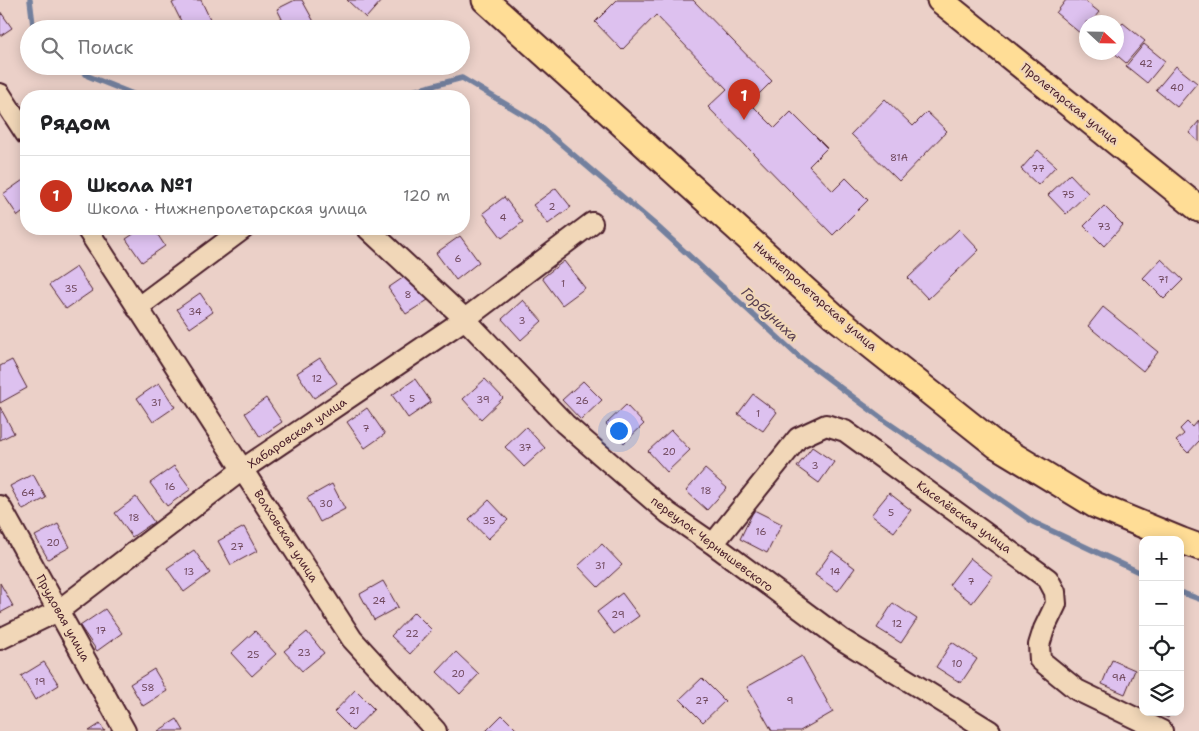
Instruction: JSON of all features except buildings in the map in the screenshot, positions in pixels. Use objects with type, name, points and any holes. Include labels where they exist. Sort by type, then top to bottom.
[{"type":"main road","name":"Нижнепролетарская улица","points":[[485,0],[834,316],[996,445],[1095,506],[1170,536]]},
{"type":"main road","name":"Пролетарская улица","points":[[940,0],[1199,209]]},
{"type":"main road","name":"Нижнепролетарская улица","points":[[1184,541],[1199,547]]},
{"type":"street","points":[[0,94],[20,125]]},
{"type":"street","name":"Хабаровская улица","points":[[0,638],[58,611],[243,469],[465,319],[592,224]]},
{"type":"street","name":"Волховская улица","points":[[91,235],[352,639],[436,731]]},
{"type":"street","points":[[138,308],[235,235]]},
{"type":"street","name":"переулок Чернышевского","points":[[374,235],[465,319],[565,424],[668,513],[713,544],[841,640],[990,731]]},
{"type":"street","name":"Киселёвская улица","points":[[713,544],[798,438],[826,425],[845,431],[1048,579],[1055,592],[1056,604],[1044,629],[1039,645],[1040,660],[1077,690],[1162,731]]},
{"type":"street","name":"Прудовая улица","points":[[0,506],[125,731]]},
{"type":"waterway","name":"Горбуниха","points":[[30,0],[32,20]]},
{"type":"waterway","name":"Горбуниха","points":[[87,75],[123,90]]},
{"type":"waterway","name":"Горбуниха","points":[[417,90],[462,78],[534,121],[658,227],[798,356],[884,420],[1033,522],[1139,572]]},
{"type":"waterway","name":"Горбуниха","points":[[1184,593],[1199,599]]},
{"type":"place","name":"Школа №1","points":[[744,120]]}]
